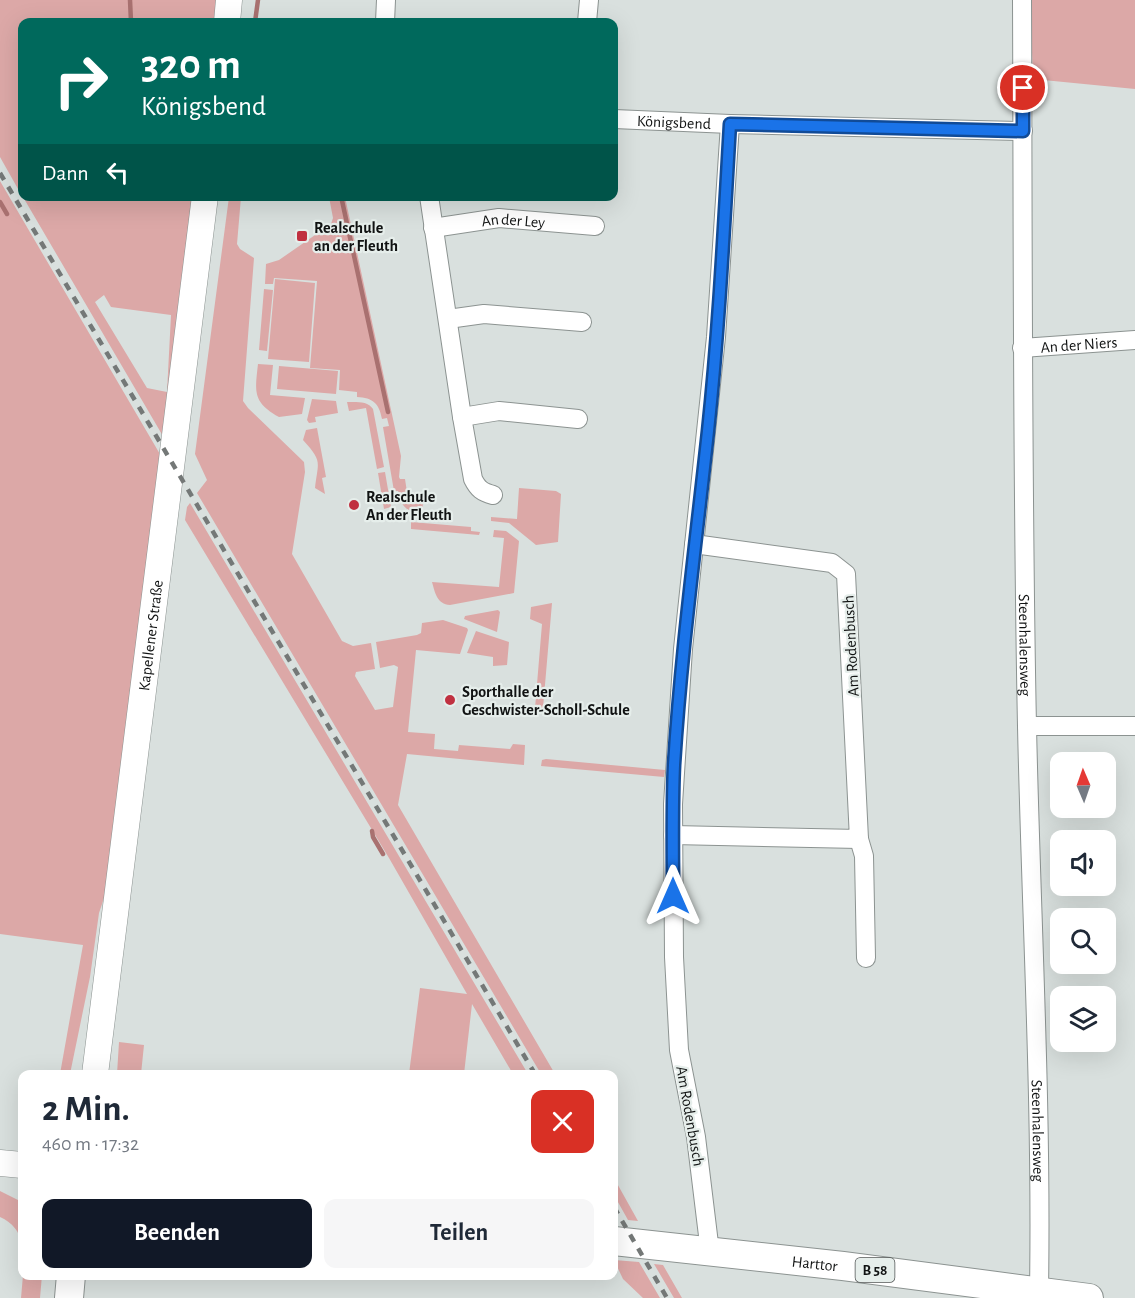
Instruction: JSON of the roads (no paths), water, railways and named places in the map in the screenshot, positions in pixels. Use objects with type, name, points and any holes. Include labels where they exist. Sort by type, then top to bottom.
[{"type":"main road","points":[[227,18],[229,0]]},
{"type":"main road","name":"Kapellener Straße","points":[[96,1070],[205,201]]},
{"type":"main road","points":[[0,1162],[18,1164]]},
{"type":"main road","name":"Harttor","points":[[618,1241],[843,1266],[1089,1298]]},
{"type":"main road","points":[[69,1298],[71,1280]]},
{"type":"street","points":[[386,0],[386,18]]},
{"type":"street","points":[[587,18],[589,0]]},
{"type":"street","name":"Steenhalensweg","points":[[1022,0],[1022,348],[1027,726],[1041,1182],[1053,1294]]},
{"type":"street","name":"Königsbend","points":[[618,119],[1023,131]]},
{"type":"street","name":"Am Rodenbusch","points":[[710,1252],[696,1137],[679,1050],[674,957],[673,835],[676,742],[694,544],[708,431],[730,124]]},
{"type":"street","points":[[430,201],[473,479],[483,492],[493,495]]},
{"type":"street","name":"An der Ley","points":[[434,228],[499,218],[595,226]]},
{"type":"street","points":[[448,319],[484,314],[582,322]]},
{"type":"street","name":"An der Niers","points":[[1022,348],[1135,340]]},
{"type":"street","points":[[462,417],[499,411],[578,419]]},
{"type":"street","name":"Am Rodenbusch","points":[[694,544],[832,563],[846,574],[859,839],[864,856],[866,958]]},
{"type":"street","points":[[1027,726],[1135,726]]},
{"type":"street","points":[[673,835],[859,839]]},
{"type":"waterway","points":[[130,0],[131,18]]},
{"type":"waterway","points":[[256,18],[258,0]]},
{"type":"waterway","points":[[342,201],[388,412]]},
{"type":"waterway","points":[[0,202],[7,214]]},
{"type":"waterway","points":[[372,831],[383,854]]},
{"type":"railway","points":[[0,173],[533,1070]]},
{"type":"railway","points":[[618,1214],[667,1298]]},
{"type":"place","name":"Realschule an der Fleuth","points":[[302,236]]},
{"type":"place","name":"Realschule An der Fleuth","points":[[354,505]]},
{"type":"place","name":"Sporthalle der Geschwister-Scholl-Schule","points":[[450,700]]}]
